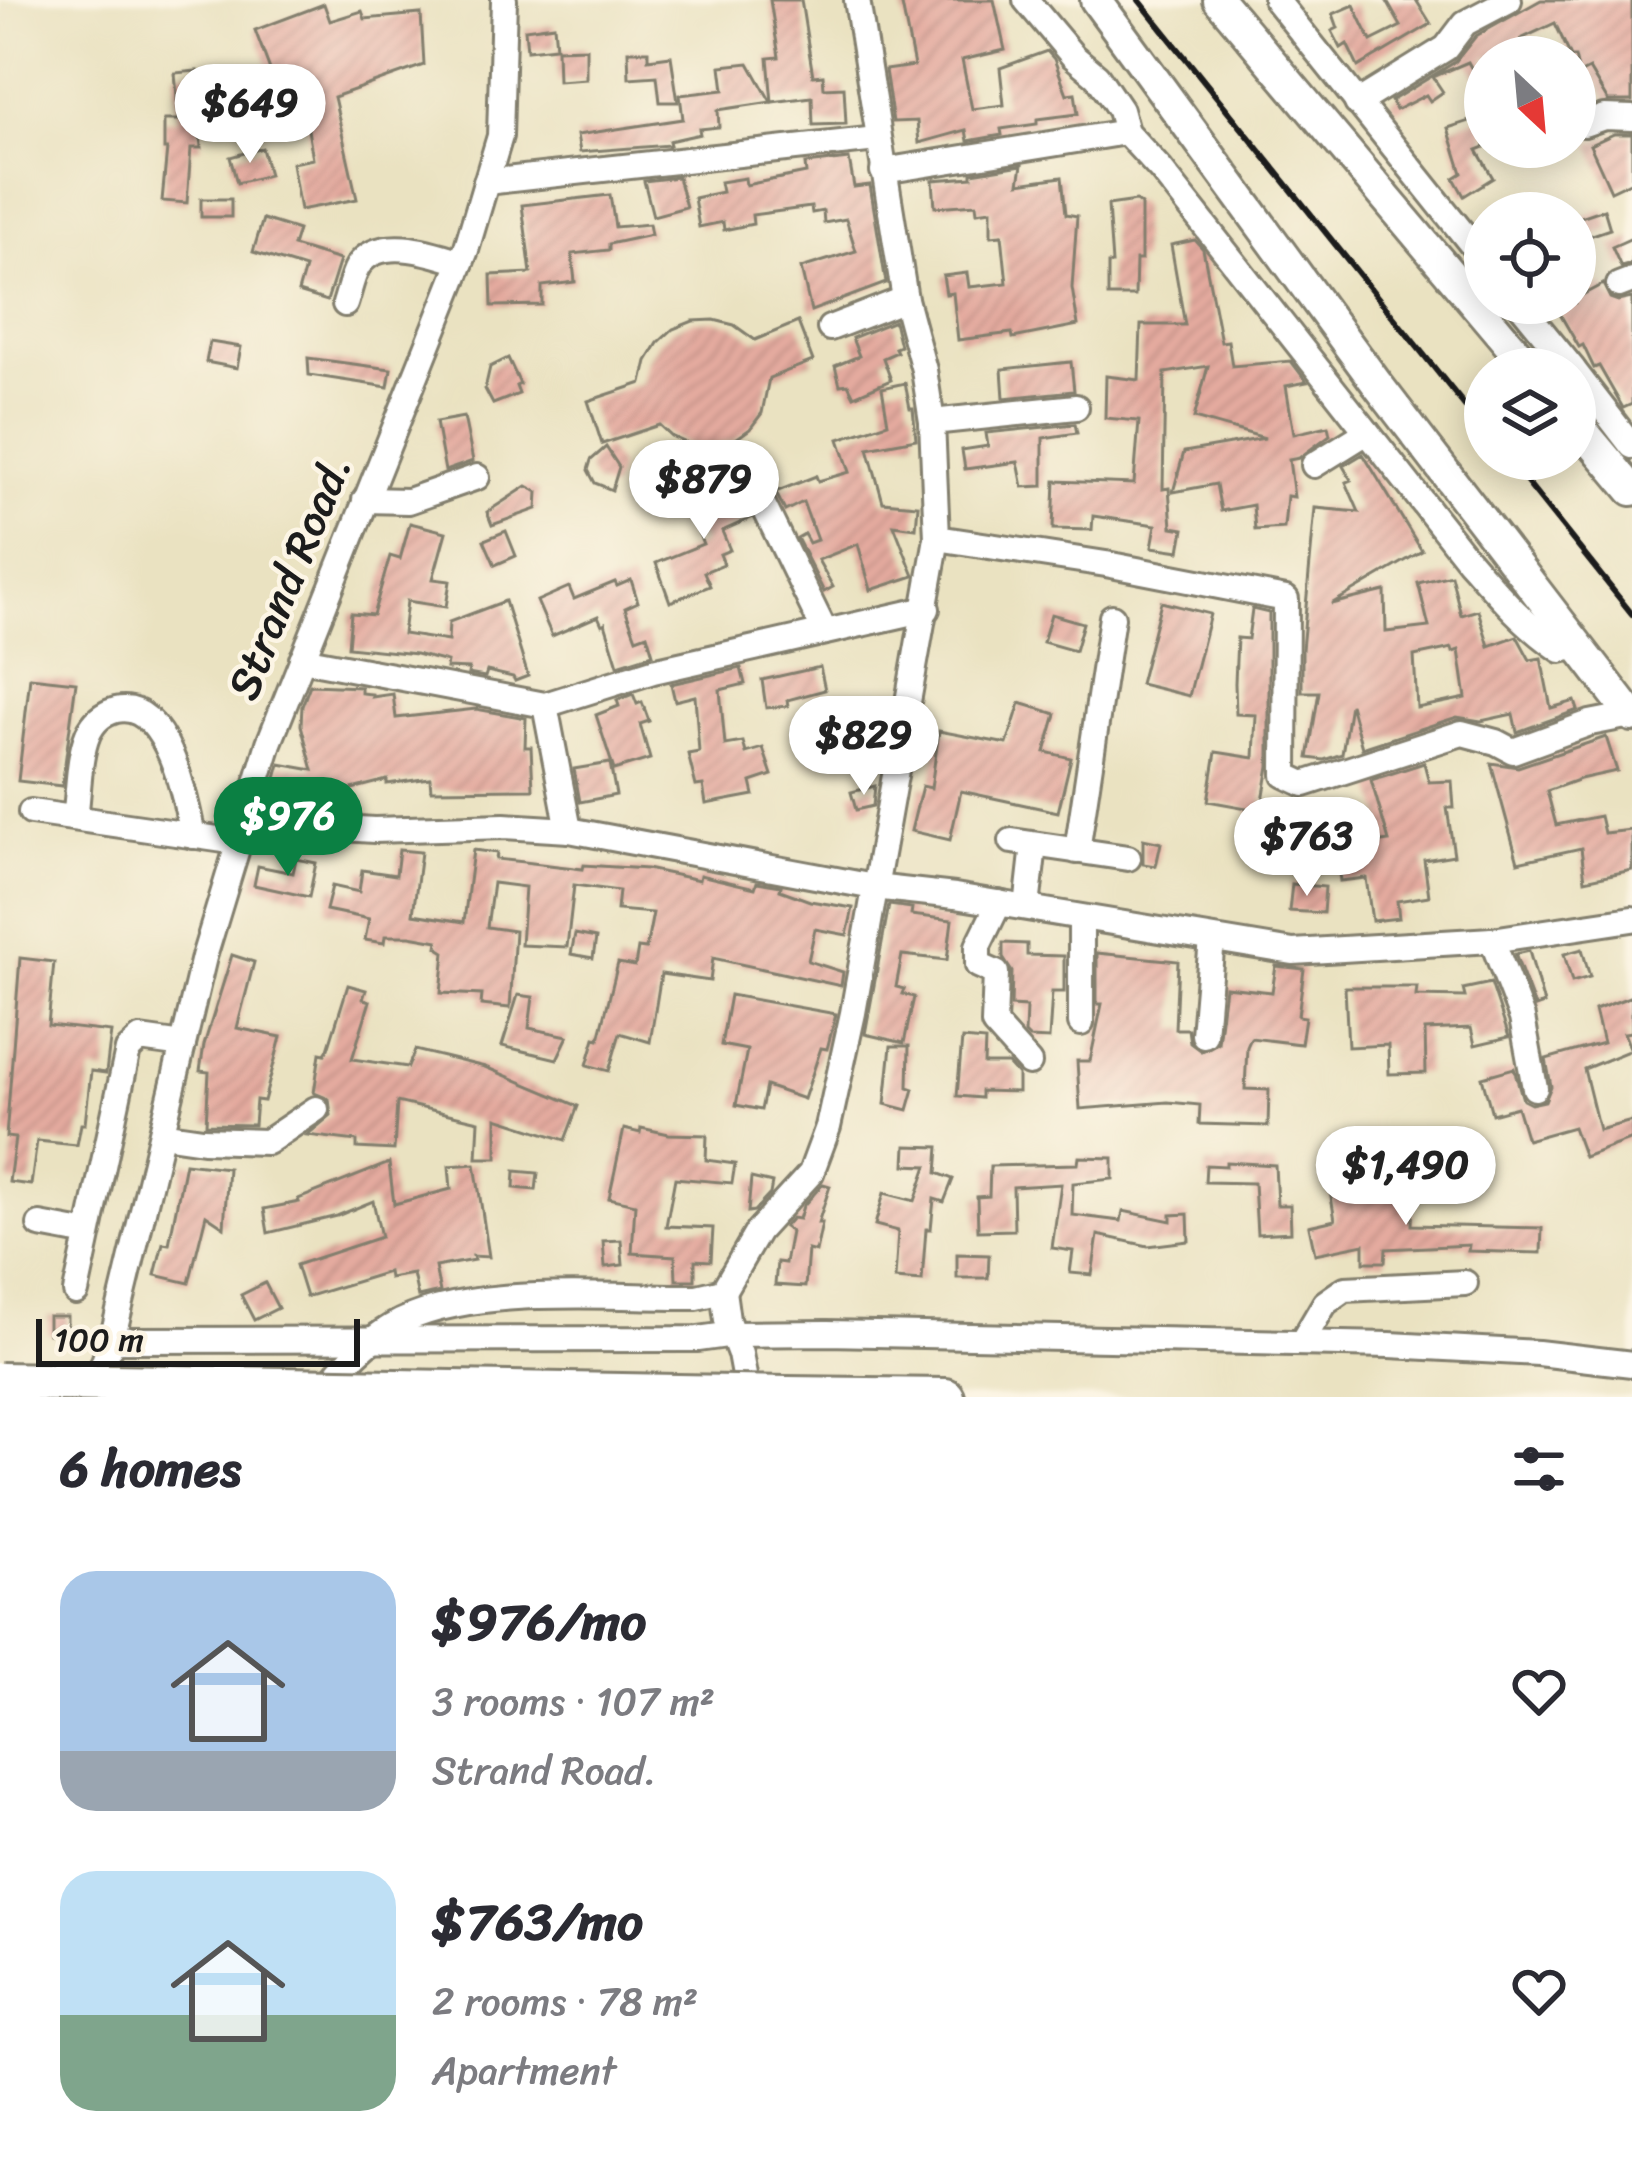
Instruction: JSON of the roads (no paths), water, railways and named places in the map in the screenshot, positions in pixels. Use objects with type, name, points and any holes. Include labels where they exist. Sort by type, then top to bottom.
[{"type":"highway","points":[[0,1381],[946,1397]]},
{"type":"main road","points":[[1096,0],[1377,384],[1632,715]]},
{"type":"main road","points":[[1219,0],[1512,348]]},
{"type":"main road","points":[[1596,447],[1632,490]]},
{"type":"street","name":"Strand Road.","points":[[92,1397],[112,1340],[183,1045],[269,742],[461,262],[500,136],[504,0]]},
{"type":"street","points":[[748,1397],[723,1291],[758,1232],[805,1183],[824,1139],[853,1013],[937,538],[932,422],[905,299],[857,0]]},
{"type":"street","points":[[1027,0],[1096,76],[1120,110],[1126,132],[1517,615],[1561,650],[1578,646]]},
{"type":"street","points":[[1276,0],[1464,235]]},
{"type":"street","points":[[1357,103],[1446,47],[1465,23],[1509,0]]},
{"type":"street","points":[[1596,120],[1632,118]]},
{"type":"street","points":[[883,171],[1126,132]]},
{"type":"street","points":[[486,182],[877,139]]},
{"type":"street","points":[[345,304],[359,264],[371,255],[402,248],[461,262]]},
{"type":"street","points":[[830,328],[905,299]]},
{"type":"street","points":[[1596,402],[1632,446]]},
{"type":"street","points":[[932,422],[1076,407]]},
{"type":"street","points":[[1314,466],[1366,432]]},
{"type":"street","points":[[365,500],[408,501],[477,477]]},
{"type":"street","points":[[751,480],[825,632]]},
{"type":"street","points":[[937,538],[1016,548],[1286,599],[1286,775],[1304,784],[1462,733],[1513,751],[1589,724],[1632,715]]},
{"type":"street","points":[[302,659],[545,705],[653,671],[927,609]]},
{"type":"street","points":[[1077,851],[1112,616]]},
{"type":"street","points":[[545,705],[569,830]]},
{"type":"street","points":[[75,818],[87,736],[98,717],[136,710],[158,729],[172,759],[194,836]]},
{"type":"street","points":[[31,812],[194,836],[504,826],[569,830],[874,887],[1293,952],[1492,940],[1632,919]]},
{"type":"street","points":[[1027,908],[1023,843],[1128,858]]},
{"type":"street","points":[[999,903],[978,946],[978,965],[996,973],[994,1024],[1029,1064]]},
{"type":"street","points":[[1081,918],[1081,1023]]},
{"type":"street","points":[[1204,1035],[1213,939]]},
{"type":"street","points":[[1492,940],[1522,1018],[1534,1088]]},
{"type":"street","points":[[126,1282],[79,1280],[128,1050],[140,1040],[183,1045]]},
{"type":"street","points":[[162,1134],[267,1142],[316,1109]]},
{"type":"street","points":[[40,1225],[88,1234]]},
{"type":"street","points":[[1302,1342],[1324,1303],[1345,1289],[1465,1283]]},
{"type":"street","points":[[318,1397],[353,1356],[387,1329],[444,1306],[545,1298],[697,1298],[723,1291]]},
{"type":"street","points":[[112,1340],[698,1339],[734,1334],[1302,1342],[1538,1352],[1632,1364]]},
{"type":"railway","points":[[1139,0],[1464,405]]},
{"type":"railway","points":[[1525,480],[1632,614]]}]
